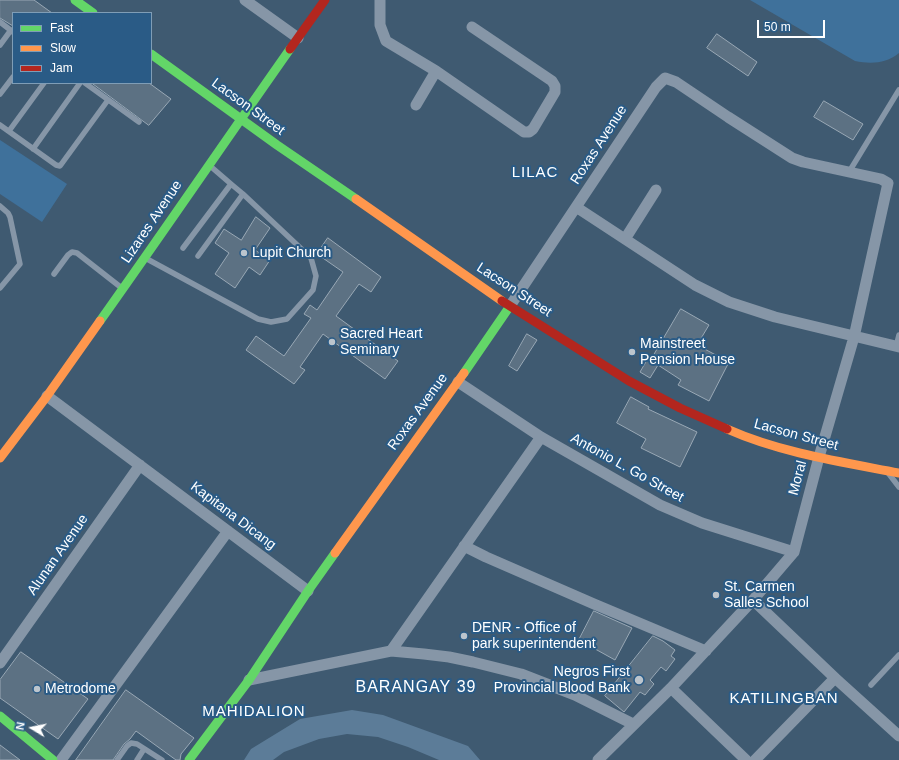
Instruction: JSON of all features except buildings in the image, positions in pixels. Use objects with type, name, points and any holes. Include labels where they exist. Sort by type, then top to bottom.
[{"type":"street","points":[[75,0],[92,12]]},
{"type":"street","points":[[246,0],[298,38]]},
{"type":"street","name":"Lizares Avenue","points":[[1,455],[47,396],[325,0]]},
{"type":"street","points":[[380,0],[380,25],[386,41],[436,71],[524,132],[529,132],[533,129],[555,92],[556,86],[552,81],[472,27]]},
{"type":"street","name":"Lacson Street","points":[[152,55],[277,146],[510,306],[629,381],[680,408],[748,438],[819,457],[899,473]]},
{"type":"street","points":[[416,106],[436,71]]},
{"type":"street","name":"Roxas Avenue","points":[[188,760],[249,680],[308,591],[458,382],[656,87],[665,78],[676,82],[792,158],[803,162],[849,172]]},
{"type":"street","name":"Moral","points":[[598,760],[706,651],[753,600],[794,552],[819,457],[854,337],[888,183],[881,179],[849,172]]},
{"type":"street","points":[[625,239],[656,190]]},
{"type":"street","points":[[576,207],[694,285],[729,302],[775,318],[897,347]]},
{"type":"street","name":"Antonio L. Go Street","points":[[458,382],[541,437],[678,514],[794,552]]},
{"type":"street","name":"Kapitana Dicang","points":[[47,396],[308,591]]},
{"type":"street","points":[[391,651],[541,437]]},
{"type":"street","name":"Alunan Avenue","points":[[0,663],[140,465]]},
{"type":"street","points":[[61,760],[228,531]]},
{"type":"street","points":[[464,546],[594,604],[706,651]]},
{"type":"street","points":[[753,600],[899,736]]},
{"type":"street","points":[[249,680],[391,651],[449,657],[521,674],[575,695],[633,724]]},
{"type":"street","points":[[755,760],[835,678]]},
{"type":"street","points":[[671,688],[746,760]]},
{"type":"street","points":[[0,716],[53,760]]},
{"type":"lane","points":[[0,22],[12,31],[0,45]]},
{"type":"lane","points":[[0,94],[12,78]]},
{"type":"lane","points":[[9,131],[43,84]]},
{"type":"lane","points":[[33,149],[79,84]]},
{"type":"lane","points":[[86,84],[139,122]]},
{"type":"lane","points":[[849,172],[899,90]]},
{"type":"lane","points":[[0,125],[56,165],[60,166],[108,100]]},
{"type":"lane","points":[[145,258],[258,319],[271,322],[287,319],[313,290],[316,276],[311,258],[243,194],[208,165]]},
{"type":"lane","points":[[183,248],[231,184]]},
{"type":"lane","points":[[198,256],[243,194]]},
{"type":"lane","points":[[0,206],[8,212],[10,217],[20,264],[0,288]]},
{"type":"lane","points":[[54,274],[72,252],[77,253],[123,289]]},
{"type":"lane","points":[[897,347],[899,335]]},
{"type":"lane","points":[[887,471],[899,487]]},
{"type":"lane","points":[[871,685],[899,655]]},
{"type":"lane","points":[[117,760],[131,743],[137,744],[162,760]]},
{"type":"lane","points":[[137,760],[144,749]]},
{"type":"shaded area","points":[[750,0],[899,0],[899,53],[894,57],[878,62],[866,63],[855,61]]},
{"type":"shaded area","points":[[0,140],[67,184],[42,222],[0,194]]},
{"type":"shaded area","points":[[352,710],[383,715],[468,746],[480,760],[439,760],[408,747],[378,737],[347,734],[319,739],[284,752],[273,760],[244,760],[251,749],[300,719]]},
{"type":"traffic: fast","points":[[75,0],[92,12]]},
{"type":"traffic: fast","points":[[100,321],[290,49]]},
{"type":"traffic: fast","points":[[152,55],[277,145],[356,199]]},
{"type":"traffic: fast","points":[[464,373],[510,306]]},
{"type":"traffic: fast","points":[[189,760],[249,680],[335,553]]},
{"type":"traffic: fast","points":[[0,716],[53,760]]},
{"type":"traffic: slow","points":[[356,199],[502,301]]},
{"type":"traffic: slow","points":[[0,458],[47,396],[100,321]]},
{"type":"traffic: slow","points":[[335,553],[464,373]]},
{"type":"traffic: slow","points":[[727,429],[790,451],[899,473]]},
{"type":"traffic: jam","points":[[290,49],[325,0]]},
{"type":"traffic: jam","points":[[502,301],[629,381],[680,408],[727,429]]},
{"type":"place","name":"Lupit Church","points":[[244,253]]},
{"type":"place","name":"Sacred Heart Seminary","points":[[332,342]]},
{"type":"place","name":"Mainstreet Pension House","points":[[632,352]]},
{"type":"place","name":"St. Carmen Salles School","points":[[716,595]]},
{"type":"place","name":"DENR - Office of park superintendent","points":[[464,636]]},
{"type":"place","name":"Negros First Provincial Blood Bank","points":[[639,680]]},
{"type":"place","name":"Metrodome","points":[[37,689]]},
{"type":"district","name":"LILAC","points":[[535,173]]},
{"type":"district","name":"BARANGAY 39","points":[[416,688]]},
{"type":"district","name":"KATILINGBAN","points":[[784,699]]},
{"type":"district","name":"MAHIDALION","points":[[254,712]]}]
